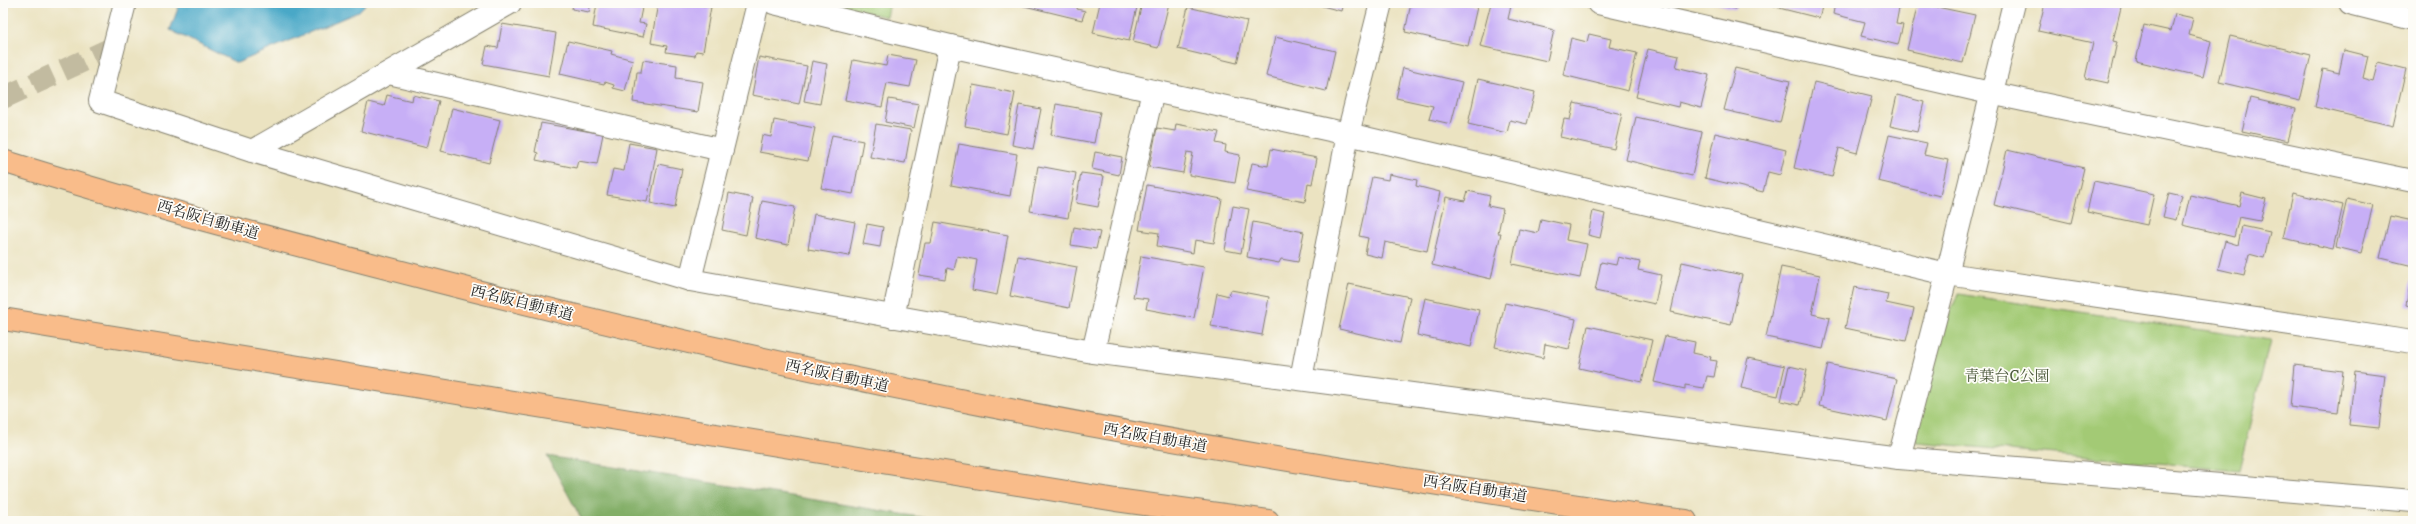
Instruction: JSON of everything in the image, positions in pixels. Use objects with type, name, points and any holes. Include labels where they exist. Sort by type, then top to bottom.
[{"type":"highway","name":"西名阪自動車道","points":[[3,161],[298,245],[557,312],[809,370],[1004,410],[1223,450],[1686,521]]},
{"type":"highway","points":[[3,319],[1108,498],[1268,521]]},
{"type":"street","points":[[125,3],[100,101],[252,151],[690,280],[1093,352],[1899,458],[2413,501]]},
{"type":"street","points":[[252,151],[510,3]]},
{"type":"street","points":[[690,280],[758,3]]},
{"type":"street","points":[[774,3],[950,46],[1348,134],[1948,274],[2413,342]]},
{"type":"street","points":[[1301,379],[1348,134],[1381,3]]},
{"type":"street","points":[[1598,3],[1990,93],[2413,181]]},
{"type":"street","points":[[1899,458],[1948,274],[1990,93],[2014,3]]},
{"type":"street","points":[[2350,3],[2413,19]]},
{"type":"street","points":[[893,317],[950,46]]},
{"type":"street","points":[[389,73],[722,150]]},
{"type":"street","points":[[1093,352],[1153,91]]},
{"type":"green space","points":[[826,3],[890,3],[887,17]]},
{"type":"green space","name":"青葉台C公園","points":[[1958,294],[2270,340],[2239,470],[1916,442],[1916,395]]},
{"type":"green space","points":[[547,456],[944,521],[588,521],[582,520]]},
{"type":"water","points":[[180,3],[367,3],[358,12],[237,63],[170,30]]},
{"type":"building","points":[[573,3],[591,3],[589,12],[572,9]]},
{"type":"building","points":[[597,3],[643,3],[639,23],[646,24],[643,37],[593,27]]},
{"type":"building","points":[[658,3],[688,3],[711,7],[703,52],[696,51],[695,56],[666,52],[667,46],[651,43]]},
{"type":"building","points":[[1012,3],[1078,3],[1077,9],[1085,11],[1082,20]]},
{"type":"building","points":[[1100,3],[1138,3],[1129,41],[1093,33]]},
{"type":"building","points":[[1142,3],[1169,3],[1158,48],[1133,42]]},
{"type":"building","points":[[1311,3],[1343,3],[1341,11]]},
{"type":"building","points":[[1411,3],[1461,3],[1477,7],[1468,46],[1405,32]]},
{"type":"building","points":[[1491,3],[1511,6],[1508,19],[1554,30],[1547,61],[1480,46]]},
{"type":"building","points":[[1714,3],[1737,3],[1736,9]]},
{"type":"building","points":[[1759,3],[1823,3],[1819,18]]},
{"type":"building","points":[[1835,3],[1900,3],[1896,24],[1903,25],[1898,45],[1861,36],[1865,22],[1833,14]]},
{"type":"building","points":[[1918,3],[1975,15],[1963,63],[1907,50]]},
{"type":"building","points":[[2045,3],[2122,3],[2113,41],[2117,42],[2108,83],[2085,78],[2093,43],[2038,31]]},
{"type":"building","points":[[1188,7],[1247,21],[1237,63],[1178,49]]},
{"type":"building","points":[[2175,14],[2193,18],[2189,35],[2211,41],[2203,77],[2136,61],[2144,25],[2171,31]]},
{"type":"building","points":[[502,24],[556,33],[549,76],[483,64],[487,46],[498,48]]},
{"type":"building","points":[[1589,34],[1611,39],[1609,47],[1637,53],[1628,91],[1563,75],[1571,38],[1587,42]]},
{"type":"building","points":[[2230,36],[2311,55],[2300,101],[2219,82]]},
{"type":"building","points":[[1275,37],[1335,51],[1326,91],[1266,76]]},
{"type":"building","points":[[568,41],[612,51],[611,54],[633,60],[625,91],[613,88],[614,85],[605,82],[604,84],[560,74]]},
{"type":"building","points":[[1648,49],[1679,56],[1676,67],[1709,75],[1701,108],[1679,102],[1678,107],[1636,97]]},
{"type":"building","points":[[2344,50],[2368,56],[2363,78],[2373,81],[2378,62],[2406,69],[2393,126],[2315,107],[2323,69],[2339,73]]},
{"type":"building","points":[[888,55],[916,60],[910,87],[887,83],[882,107],[845,100],[853,60],[886,66]]},
{"type":"building","points":[[759,57],[807,66],[799,104],[752,95]]},
{"type":"building","points":[[643,60],[677,65],[676,78],[703,82],[698,112],[633,102],[637,72],[641,72]]},
{"type":"building","points":[[812,61],[827,64],[820,104],[804,101]]},
{"type":"building","points":[[1403,68],[1462,82],[1451,124],[1429,119],[1433,106],[1396,98]]},
{"type":"building","points":[[1735,68],[1790,81],[1780,123],[1724,110]]},
{"type":"building","points":[[1478,79],[1535,92],[1527,124],[1510,120],[1507,133],[1468,124]]},
{"type":"building","points":[[1814,82],[1872,96],[1857,153],[1839,148],[1832,177],[1794,168]]},
{"type":"building","points":[[973,85],[1015,93],[1007,134],[965,126]]},
{"type":"building","points":[[387,95],[412,101],[413,95],[439,101],[427,148],[361,131],[368,102],[384,106]]},
{"type":"building","points":[[1897,95],[1924,102],[1917,132],[1890,126]]},
{"type":"building","points":[[2250,98],[2296,109],[2288,141],[2242,131]]},
{"type":"building","points":[[889,99],[919,104],[914,128],[885,122]]},
{"type":"building","points":[[1574,103],[1622,114],[1614,149],[1560,137],[1564,119],[1570,120]]},
{"type":"building","points":[[1056,104],[1100,112],[1094,143],[1051,135]]},
{"type":"building","points":[[1019,105],[1041,109],[1033,149],[1012,145]]},
{"type":"building","points":[[452,108],[500,120],[489,163],[441,151]]},
{"type":"building","points":[[1636,117],[1702,132],[1692,176],[1626,160]]},
{"type":"building","points":[[774,120],[815,128],[808,161],[759,152],[762,135],[771,137]]},
{"type":"building","points":[[541,123],[603,134],[597,164],[578,161],[576,168],[536,160],[538,153],[535,152]]},
{"type":"building","points":[[876,124],[911,130],[905,163],[870,157]]},
{"type":"building","points":[[1176,124],[1219,132],[1216,143],[1226,145],[1225,152],[1240,155],[1235,183],[1189,175],[1193,153],[1187,152],[1183,173],[1149,167],[1157,128],[1175,131]]},
{"type":"building","points":[[1715,133],[1786,150],[1780,175],[1768,172],[1763,192],[1705,178]]},
{"type":"building","points":[[832,135],[863,141],[853,194],[821,188]]},
{"type":"building","points":[[1889,135],[1927,143],[1924,155],[1948,160],[1940,196],[1878,181]]},
{"type":"building","points":[[629,143],[657,148],[647,202],[607,195],[613,169],[624,171]]},
{"type":"building","points":[[959,144],[1017,154],[1010,196],[951,185]]},
{"type":"building","points":[[1271,149],[1317,158],[1312,184],[1308,183],[1305,202],[1246,191],[1252,163],[1268,166]]},
{"type":"building","points":[[2007,150],[2084,168],[2071,223],[1994,205]]},
{"type":"building","points":[[1095,152],[1122,157],[1119,175],[1092,169]]},
{"type":"building","points":[[658,164],[682,169],[675,208],[650,203]]},
{"type":"building","points":[[1038,166],[1076,173],[1068,218],[1030,211]]},
{"type":"building","points":[[1081,173],[1104,176],[1098,207],[1076,203]]},
{"type":"building","points":[[1389,174],[1417,180],[1416,186],[1440,192],[1427,251],[1385,242],[1382,258],[1365,254],[1368,238],[1359,236],[1372,177],[1388,180]]},
{"type":"building","points":[[2094,181],[2154,194],[2147,225],[2087,212]]},
{"type":"building","points":[[1147,185],[1222,199],[1214,243],[1195,240],[1193,253],[1157,246],[1159,233],[1139,230]]},
{"type":"building","points":[[1468,191],[1490,196],[1488,206],[1503,209],[1498,233],[1501,233],[1491,279],[1432,265],[1446,197],[1465,201]]},
{"type":"building","points":[[729,193],[753,198],[746,235],[722,230]]},
{"type":"building","points":[[2169,193],[2182,196],[2176,220],[2163,217]]},
{"type":"building","points":[[2242,193],[2266,199],[2260,221],[2239,217],[2234,237],[2183,225],[2190,195],[2239,206]]},
{"type":"building","points":[[2293,193],[2343,205],[2333,249],[2283,238]]},
{"type":"building","points":[[2347,199],[2373,205],[2361,253],[2336,247]]},
{"type":"building","points":[[762,201],[795,207],[788,245],[755,238]]},
{"type":"building","points":[[1233,206],[1249,209],[1241,253],[1225,250]]},
{"type":"building","points":[[1593,211],[1605,214],[1600,238],[1588,235]]},
{"type":"building","points":[[814,214],[855,222],[849,256],[808,249]]},
{"type":"building","points":[[2390,216],[2413,221],[2413,266],[2380,258]]},
{"type":"building","points":[[1541,219],[1569,225],[1566,240],[1587,244],[1580,278],[1512,264],[1519,229],[1538,233]]},
{"type":"building","points":[[935,222],[1008,235],[997,295],[972,290],[977,260],[957,256],[954,270],[947,268],[945,279],[919,275],[925,243],[931,243]]},
{"type":"building","points":[[1253,222],[1304,232],[1298,262],[1281,259],[1279,263],[1247,257]]},
{"type":"building","points":[[867,224],[883,227],[880,247],[863,244]]},
{"type":"building","points":[[2242,226],[2270,232],[2264,258],[2249,254],[2244,275],[2218,269],[2225,241],[2238,245]]},
{"type":"building","points":[[1074,227],[1100,232],[1096,249],[1071,245]]},
{"type":"building","points":[[1018,256],[1077,267],[1069,308],[1010,296]]},
{"type":"building","points":[[1141,256],[1204,267],[1194,318],[1146,309],[1148,299],[1133,297]]},
{"type":"building","points":[[1618,257],[1640,262],[1638,270],[1661,275],[1655,304],[1595,291],[1601,262],[1616,265]]},
{"type":"building","points":[[1682,262],[1742,275],[1731,325],[1671,312]]},
{"type":"building","points":[[1781,267],[1820,275],[1812,314],[1830,318],[1823,349],[1766,337]]},
{"type":"building","points":[[2411,279],[2413,280],[2413,307],[2406,305]]},
{"type":"building","points":[[1349,284],[1410,297],[1400,343],[1339,329]]},
{"type":"building","points":[[1854,287],[1888,294],[1886,303],[1914,309],[1906,341],[1845,328]]},
{"type":"building","points":[[1231,290],[1269,297],[1262,335],[1211,326],[1217,293],[1229,296]]},
{"type":"building","points":[[1425,298],[1479,310],[1471,347],[1417,335]]},
{"type":"building","points":[[1505,303],[1576,319],[1569,349],[1545,344],[1543,358],[1495,347]]},
{"type":"building","points":[[1588,326],[1652,340],[1642,382],[1579,368]]},
{"type":"building","points":[[1665,336],[1695,342],[1693,353],[1711,357],[1710,360],[1717,361],[1714,377],[1707,376],[1704,388],[1685,385],[1685,389],[1654,382]]},
{"type":"building","points":[[1748,358],[1785,366],[1778,396],[1741,388]]},
{"type":"building","points":[[1828,364],[1897,379],[1887,421],[1819,406]]},
{"type":"building","points":[[2294,365],[2343,371],[2338,413],[2290,407]]},
{"type":"building","points":[[1789,366],[1807,370],[1799,405],[1781,401]]},
{"type":"building","points":[[2355,371],[2385,375],[2379,428],[2349,425]]},
{"type":"tunnel","points":[[3,98],[114,47]]}]
